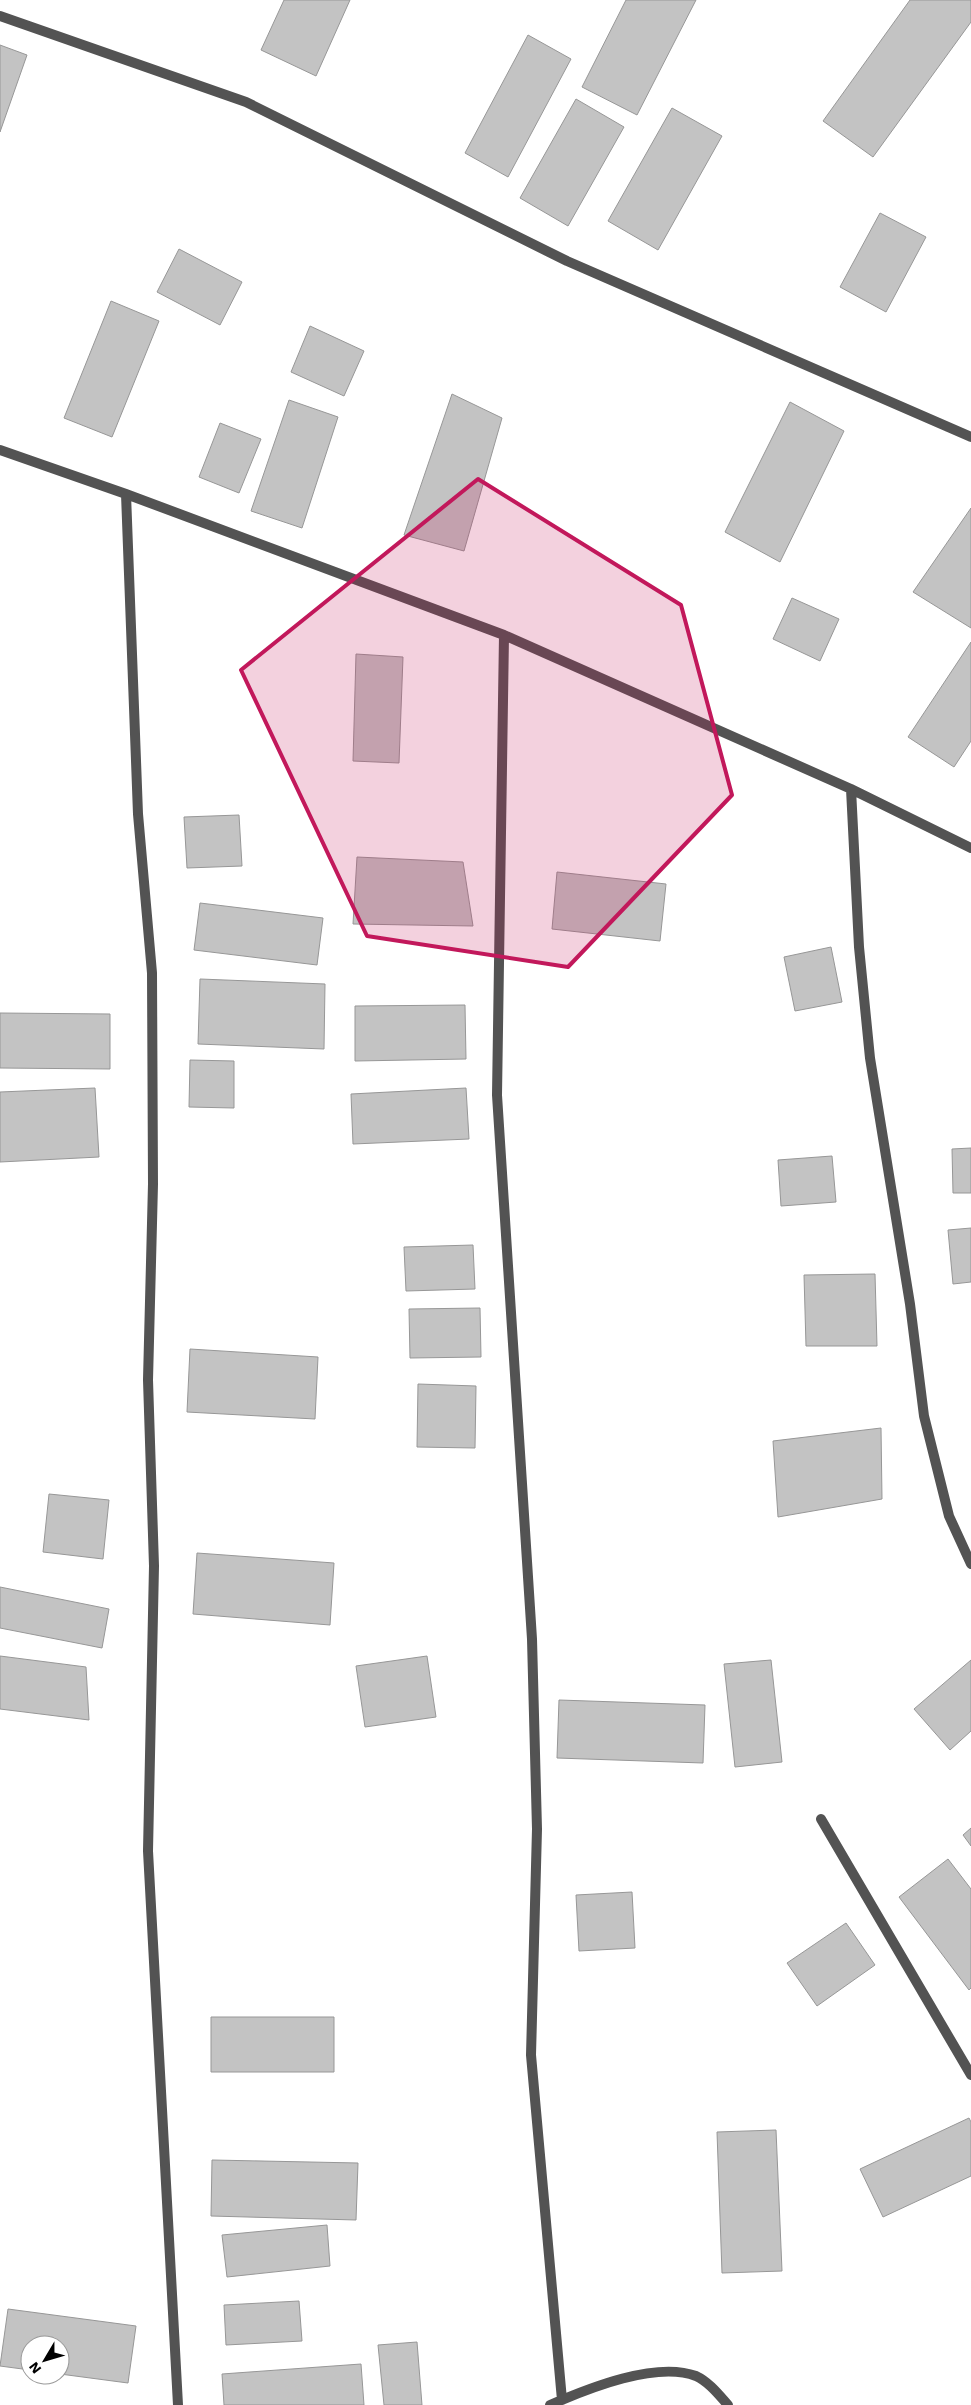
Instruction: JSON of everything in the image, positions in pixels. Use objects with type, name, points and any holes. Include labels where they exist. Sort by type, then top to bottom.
[{"type":"street","points":[[0,16],[246,102],[567,261],[971,437]]},
{"type":"street","points":[[0,450],[126,494],[504,635],[851,788],[971,848]]},
{"type":"street","points":[[126,494],[138,814],[152,973],[153,1184],[148,1380],[154,1566],[148,1851],[178,2405]]},
{"type":"street","points":[[504,635],[497,1095],[532,1639],[537,1828],[531,2055],[562,2400]]},
{"type":"street","points":[[851,788],[859,947],[870,1058],[910,1304],[924,1416],[949,1516],[971,1564]]},
{"type":"street","points":[[821,1819],[971,2075]]},
{"type":"street","points":[[550,2405],[634,2375],[668,2370],[697,2377],[715,2390],[728,2405]]},
{"type":"highlighted area","points":[[478,479],[681,605],[732,795],[568,967],[367,936],[241,670]]},
{"type":"building","points":[[284,0],[350,0],[316,76],[261,50]]},
{"type":"building","points":[[626,0],[696,0],[637,115],[582,87]]},
{"type":"building","points":[[910,0],[971,0],[971,22],[873,157],[823,121]]},
{"type":"building","points":[[528,35],[571,59],[508,177],[465,153]]},
{"type":"building","points":[[0,45],[27,55],[0,132]]},
{"type":"building","points":[[576,99],[624,127],[568,226],[520,198]]},
{"type":"building","points":[[672,108],[722,136],[658,250],[608,221]]},
{"type":"building","points":[[880,213],[926,237],[886,312],[840,287]]},
{"type":"building","points":[[179,249],[242,282],[220,325],[157,292]]},
{"type":"building","points":[[111,301],[159,321],[112,437],[64,418]]},
{"type":"building","points":[[310,326],[364,351],[344,396],[291,372]]},
{"type":"building","points":[[452,394],[502,418],[464,551],[404,535]]},
{"type":"building","points":[[289,400],[338,417],[302,528],[251,511]]},
{"type":"building","points":[[790,402],[844,431],[780,562],[725,532]]},
{"type":"building","points":[[220,423],[261,439],[239,493],[199,477]]},
{"type":"building","points":[[971,508],[971,628],[913,592]]},
{"type":"building","points":[[792,598],[839,619],[820,661],[773,639]]},
{"type":"building","points":[[971,642],[971,741],[954,767],[908,737]]},
{"type":"building","points":[[356,654],[403,657],[399,763],[353,761]]},
{"type":"building","points":[[239,815],[242,866],[187,868],[184,817]]},
{"type":"building","points":[[357,857],[463,862],[473,926],[353,924]]},
{"type":"building","points":[[557,872],[666,884],[660,941],[552,929]]},
{"type":"building","points":[[200,903],[323,918],[317,965],[194,950]]},
{"type":"building","points":[[831,947],[842,1002],[795,1011],[784,957]]},
{"type":"building","points":[[200,979],[325,984],[324,1049],[198,1044]]},
{"type":"building","points":[[465,1005],[466,1059],[355,1061],[355,1006]]},
{"type":"building","points":[[0,1013],[110,1014],[110,1069],[0,1068]]},
{"type":"building","points":[[190,1060],[234,1061],[234,1108],[189,1107]]},
{"type":"building","points":[[95,1088],[99,1157],[0,1162],[0,1092]]},
{"type":"building","points":[[466,1088],[469,1139],[353,1144],[351,1094]]},
{"type":"building","points":[[971,1148],[971,1193],[953,1193],[952,1149]]},
{"type":"building","points":[[832,1156],[836,1202],[781,1206],[778,1160]]},
{"type":"building","points":[[971,1228],[971,1282],[953,1284],[948,1230]]},
{"type":"building","points":[[473,1245],[475,1289],[406,1291],[404,1247]]},
{"type":"building","points":[[875,1274],[877,1346],[806,1346],[804,1275]]},
{"type":"building","points":[[480,1308],[481,1357],[410,1358],[409,1309]]},
{"type":"building","points":[[190,1349],[318,1357],[315,1419],[187,1412]]},
{"type":"building","points":[[418,1384],[476,1386],[475,1448],[417,1447]]},
{"type":"building","points":[[881,1428],[882,1499],[778,1517],[773,1441]]},
{"type":"building","points":[[49,1494],[109,1500],[103,1559],[43,1552]]},
{"type":"building","points":[[197,1553],[334,1563],[330,1625],[193,1614]]},
{"type":"building","points":[[0,1587],[109,1609],[102,1648],[0,1628]]},
{"type":"building","points":[[0,1656],[86,1667],[89,1720],[0,1709]]},
{"type":"building","points":[[427,1656],[436,1717],[365,1727],[356,1666]]},
{"type":"building","points":[[771,1660],[782,1762],[735,1767],[724,1664]]},
{"type":"building","points":[[971,1660],[971,1731],[950,1750],[914,1709]]},
{"type":"building","points":[[559,1700],[705,1705],[703,1763],[557,1758]]},
{"type":"building","points":[[971,1828],[971,1846],[963,1835]]},
{"type":"building","points":[[948,1859],[971,1889],[971,1988],[969,1990],[899,1897]]},
{"type":"building","points":[[632,1892],[635,1948],[579,1951],[576,1895]]},
{"type":"building","points":[[846,1923],[875,1965],[817,2006],[787,1963]]},
{"type":"building","points":[[211,2017],[334,2017],[334,2072],[211,2072]]},
{"type":"building","points":[[969,2118],[971,2122],[971,2176],[883,2217],[860,2169]]},
{"type":"building","points":[[776,2130],[782,2271],[722,2273],[717,2132]]},
{"type":"building","points":[[212,2160],[358,2163],[356,2220],[211,2216]]},
{"type":"building","points":[[327,2225],[330,2266],[227,2277],[222,2235]]},
{"type":"building","points":[[299,2301],[302,2341],[226,2345],[224,2305]]},
{"type":"building","points":[[8,2309],[136,2326],[128,2383],[70,2375],[70,2335],[20,2335],[20,2369],[0,2366]]},
{"type":"building","points":[[417,2342],[422,2405],[384,2405],[378,2345]]},
{"type":"building","points":[[361,2364],[364,2405],[224,2405],[222,2374]]}]
